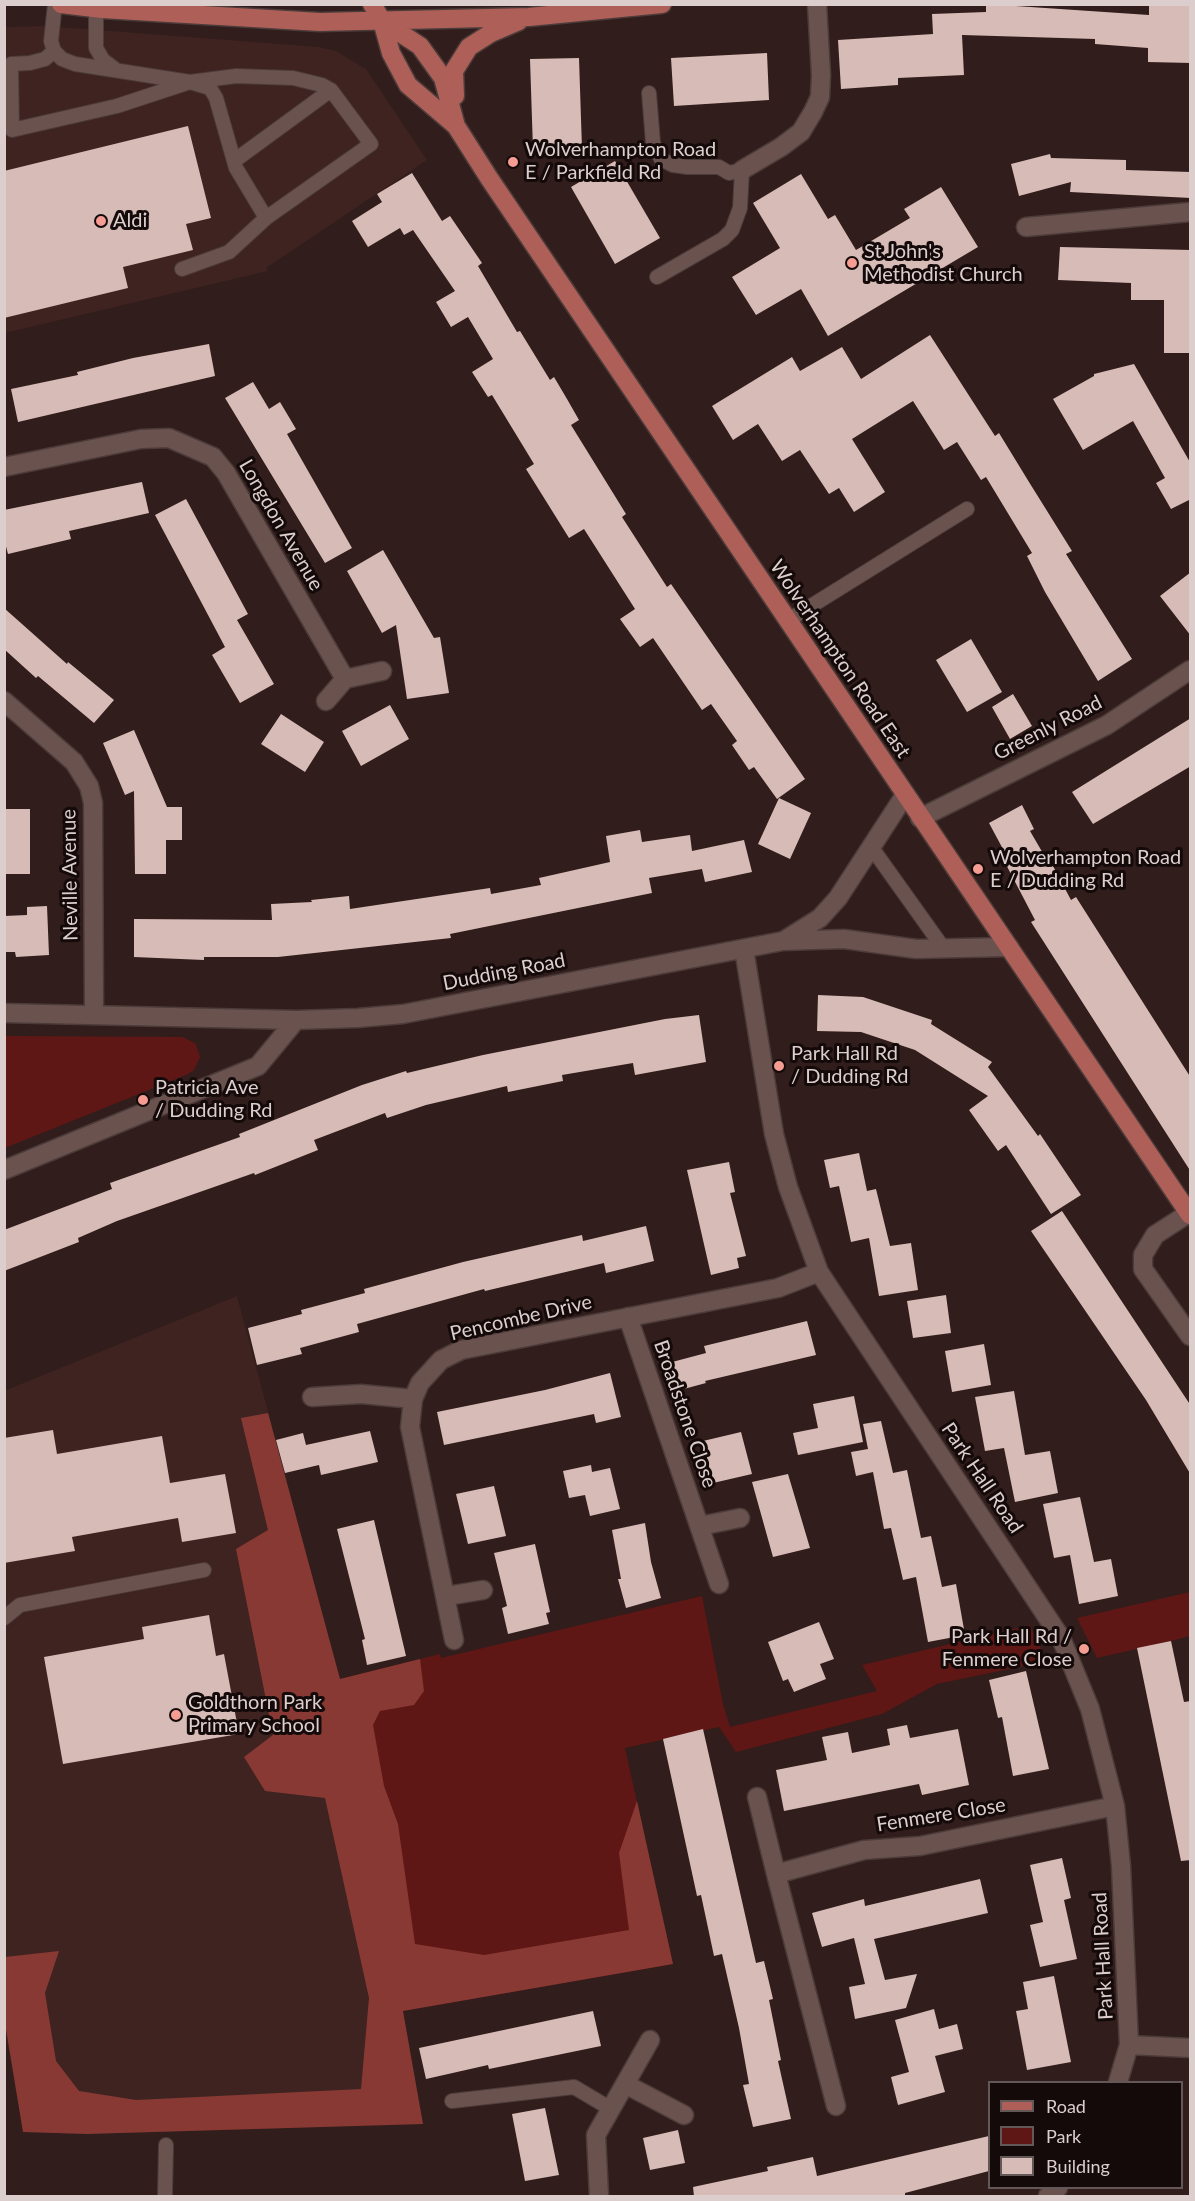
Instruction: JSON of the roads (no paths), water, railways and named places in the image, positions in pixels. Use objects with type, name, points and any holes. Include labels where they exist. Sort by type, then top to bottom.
[{"type":"main road","points":[[61,4],[320,22],[529,17],[662,4]]},
{"type":"main road","name":"Wolverhampton Road East","points":[[372,4],[382,21],[391,53],[408,85],[456,126],[787,621],[1190,1214]]},
{"type":"main road","points":[[456,126],[454,71],[461,57],[469,47],[491,33],[529,17]]},
{"type":"main road","name":"Wolverhampton Road East","points":[[382,21],[420,46],[443,78],[456,126]]},
{"type":"street","points":[[742,170],[801,132],[820,97],[822,75],[817,4]]},
{"type":"street","points":[[1026,226],[1191,212]]},
{"type":"street","name":"Longdon Avenue","points":[[4,467],[141,439],[169,438],[213,457],[226,473],[345,679]]},
{"type":"street","name":"Greenly Road","points":[[920,818],[1107,725],[1191,670]]},
{"type":"street","points":[[326,701],[345,679],[382,671]]},
{"type":"street","name":"Neville Avenue","points":[[4,701],[74,762],[88,786],[93,803],[94,1013]]},
{"type":"street","points":[[783,941],[820,918],[838,898],[905,795]]},
{"type":"street","name":"Dudding Road","points":[[4,1013],[94,1013],[296,1020],[358,1018],[403,1014],[783,941],[844,939],[916,949],[1009,947]]},
{"type":"street","name":"Park Hall Road","points":[[744,949],[774,1134],[788,1187],[819,1272],[1061,1638],[1090,1709],[1115,1806],[1122,1878],[1129,2045],[1118,2081]]},
{"type":"street","points":[[4,1170],[258,1066],[296,1020]]},
{"type":"street","points":[[1190,1214],[1155,1235],[1143,1255],[1143,1269],[1191,1336]]},
{"type":"street","name":"Pencombe Drive","points":[[454,1640],[447,1596],[410,1427],[413,1399],[420,1383],[441,1360],[461,1350],[778,1288],[819,1272]]},
{"type":"street","name":"Broadstone Close","points":[[628,1317],[719,1584]]},
{"type":"street","points":[[312,1397],[362,1394],[413,1399]]},
{"type":"street","points":[[700,1526],[740,1518]]},
{"type":"street","points":[[447,1596],[483,1590]]},
{"type":"street","points":[[757,1797],[836,2106]]},
{"type":"street","name":"Fenmere Close","points":[[776,1874],[864,1850],[920,1846],[1115,1806]]},
{"type":"street","points":[[599,2196],[596,2135],[650,2040]]},
{"type":"street","points":[[1129,2045],[1191,2048]]},
{"type":"street","points":[[625,2084],[684,2115]]},
{"type":"lane","points":[[55,4],[51,41],[54,51],[62,59],[75,64],[190,82],[210,88],[216,98],[234,161],[266,218]]},
{"type":"lane","points":[[97,7],[96,48],[103,60],[117,71]]},
{"type":"lane","points":[[54,51],[45,58],[30,63],[11,64],[8,131],[117,106],[190,82],[236,76],[293,78],[315,82],[331,90],[371,144],[266,218],[229,252],[182,269]]},
{"type":"lane","points":[[234,161],[331,90]]},
{"type":"lane","points":[[649,93],[654,143],[662,159],[673,165],[687,167],[712,166],[729,172],[742,170],[740,208],[732,230],[723,239],[657,278]]},
{"type":"lane","points":[[787,621],[967,509]]},
{"type":"lane","points":[[872,848],[944,949]]},
{"type":"lane","points":[[4,1618],[20,1605],[204,1570]]},
{"type":"lane","points":[[452,2101],[574,2087],[611,2109]]},
{"type":"lane","points":[[165,2196],[166,2145]]},
{"type":"place","name":"Wolverhampton Road E / Parkfield Rd","points":[[513,162]]},
{"type":"place","name":"Aldi","points":[[101,221]]},
{"type":"place","name":"St John's Methodist Church","points":[[852,263]]},
{"type":"place","name":"Wolverhampton Road E / Dudding Rd","points":[[978,869]]},
{"type":"place","name":"Park Hall Rd / Dudding Rd","points":[[779,1066]]},
{"type":"place","name":"Patricia Ave / Dudding Rd","points":[[143,1100]]},
{"type":"place","name":"Park Hall Rd / Fenmere Close","points":[[1084,1649]]},
{"type":"place","name":"Goldthorn Park Primary School","points":[[176,1715]]}]
